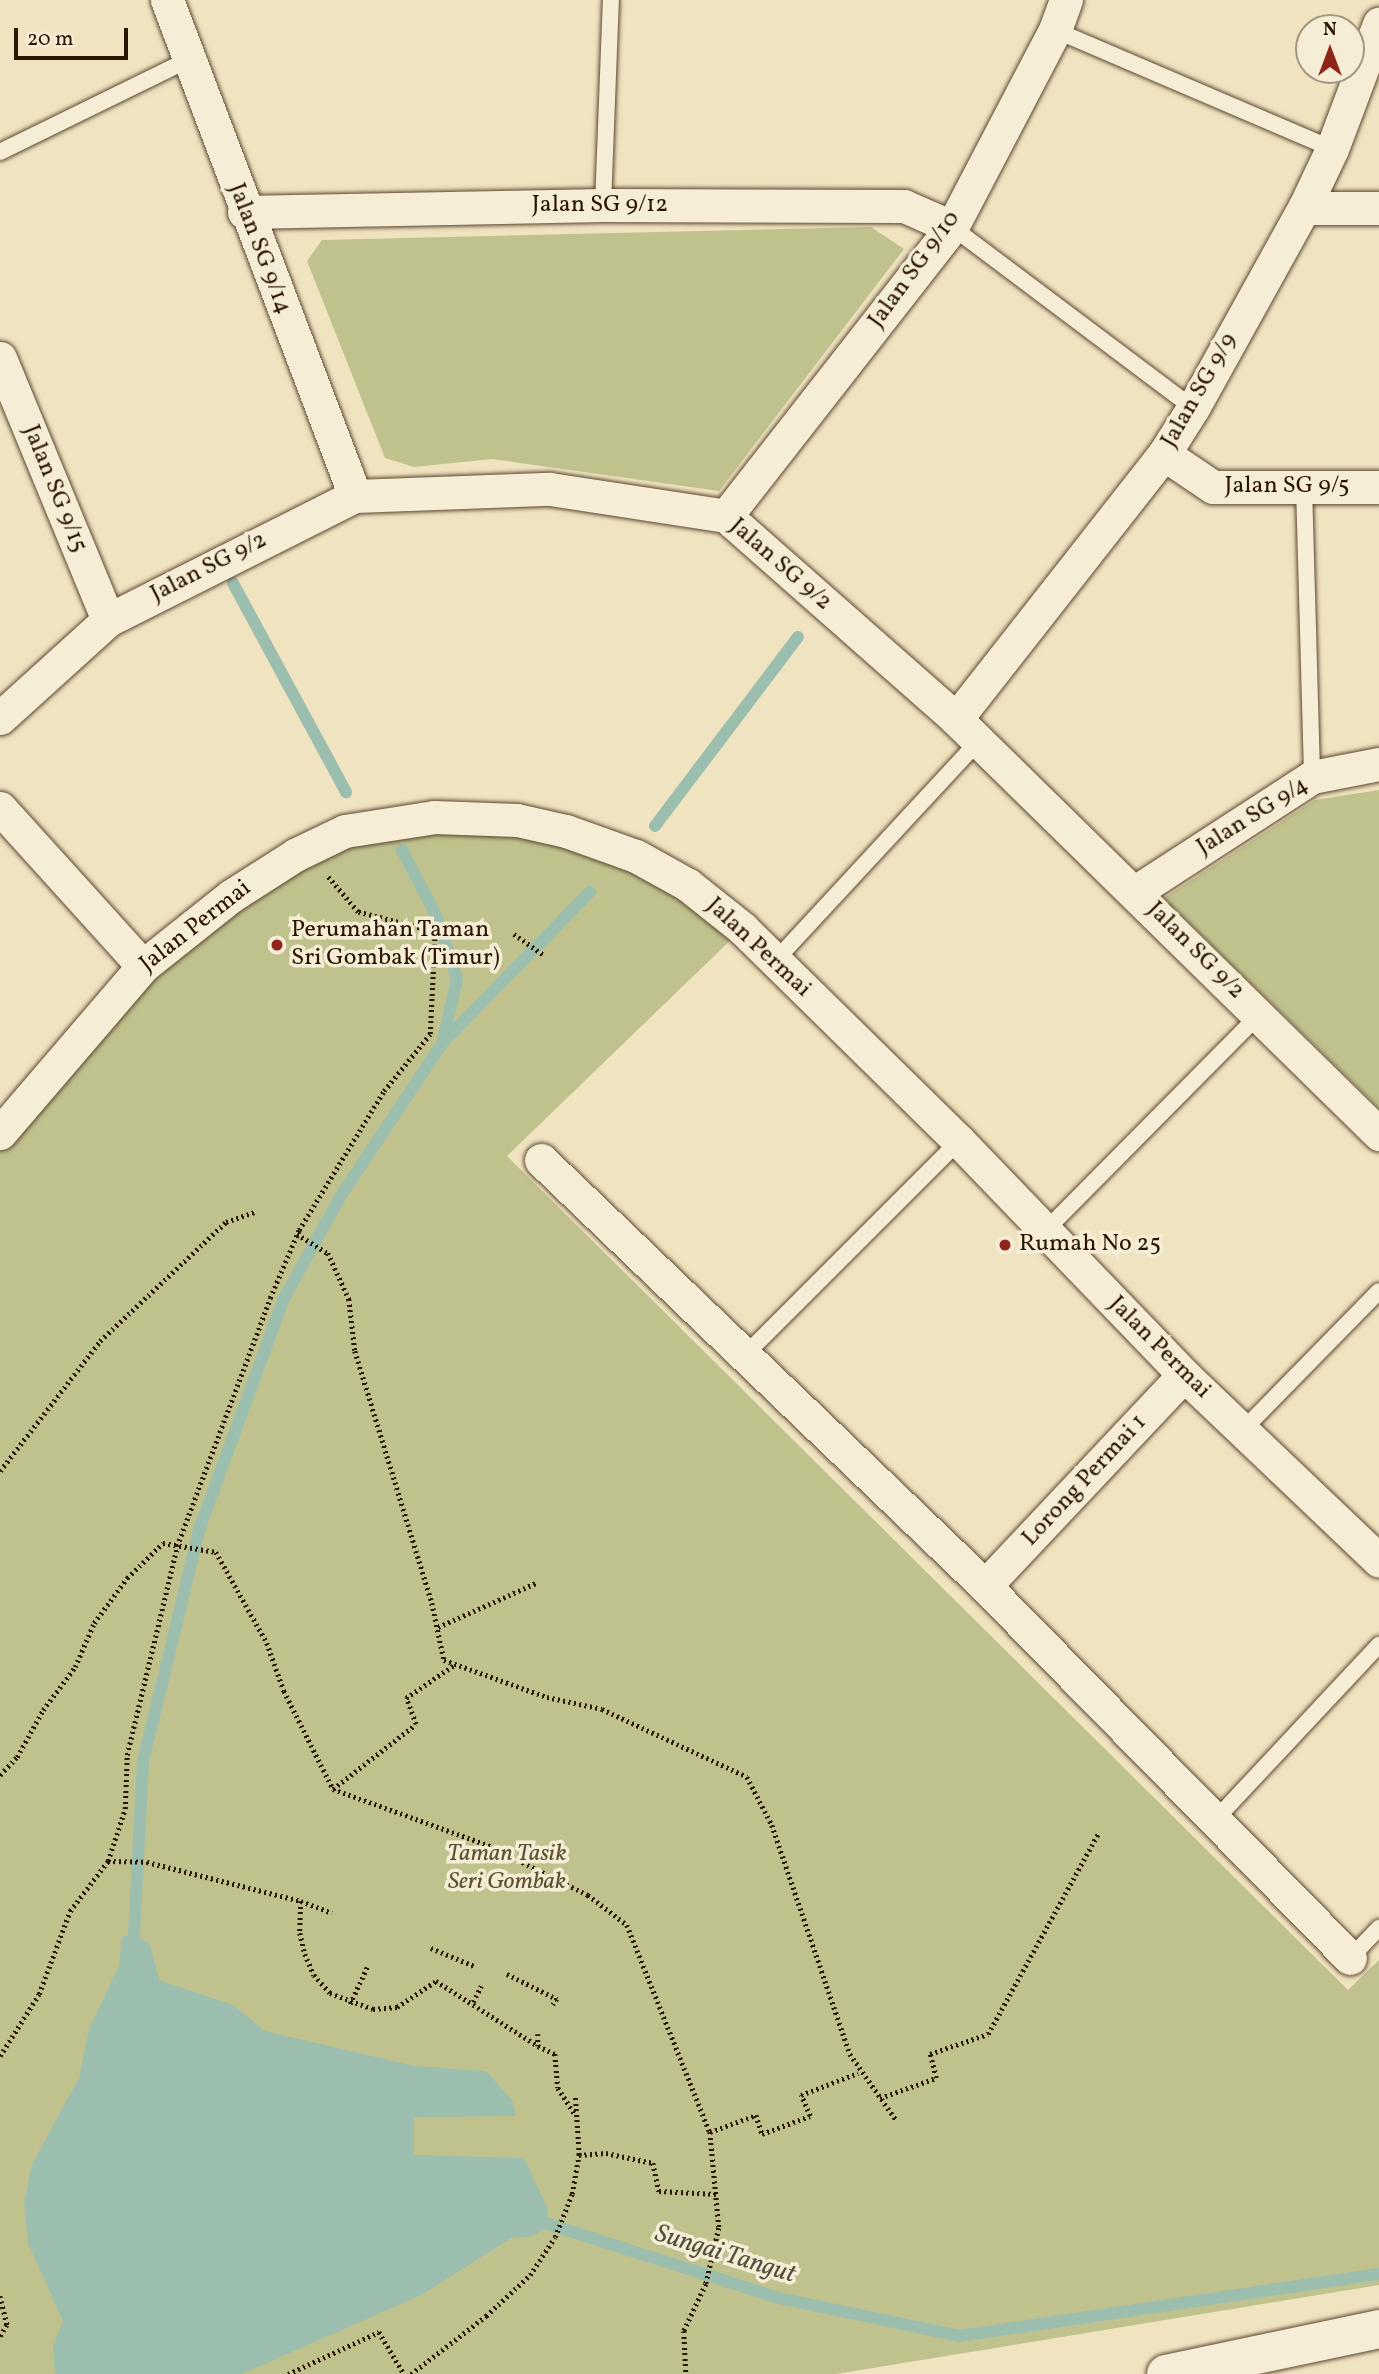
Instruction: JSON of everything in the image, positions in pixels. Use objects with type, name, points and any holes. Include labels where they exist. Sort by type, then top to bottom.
[{"type":"street","name":"Jalan SG 9/14","points":[[167,0],[244,212],[355,496]]},
{"type":"street","name":"Jalan SG 9/10","points":[[726,516],[952,227],[1061,15]]},
{"type":"street","name":"Jalan SG 9/9","points":[[967,730],[1164,454],[1193,408],[1304,208],[1332,149],[1379,24]]},
{"type":"street","name":"Jalan SG 9/12","points":[[244,212],[603,205],[904,206],[952,227]]},
{"type":"street","points":[[1304,208],[1379,208]]},
{"type":"street","name":"Jalan SG 9/15","points":[[1,363],[108,620]]},
{"type":"street","name":"Jalan SG 9/5","points":[[1164,454],[1213,487],[1379,487]]},
{"type":"street","name":"Jalan SG 9/2","points":[[0,718],[108,620],[355,496],[550,489],[726,516],[967,730],[1135,892],[1379,1135]]},
{"type":"street","name":"Jalan SG 9/4","points":[[1135,892],[1312,777],[1379,764]]},
{"type":"street","points":[[0,808],[143,966]]},
{"type":"street","name":"Jalan Permai","points":[[0,1133],[143,966],[231,896],[295,855],[345,831],[434,817],[517,820],[566,831],[636,856],[688,886],[742,928],[959,1140],[1184,1376],[1379,1561]]},
{"type":"street","points":[[541,1160],[747,1354],[985,1586],[1350,1958]]},
{"type":"street","name":"Lorong Permai 1","points":[[985,1586],[1184,1376]]},
{"type":"street","points":[[1166,2374],[1379,2329]]},
{"type":"lane","points":[[603,205],[611,0]]},
{"type":"lane","points":[[1061,15],[1332,149]]},
{"type":"lane","points":[[0,152],[188,60]]},
{"type":"lane","points":[[952,227],[1193,408]]},
{"type":"lane","points":[[1304,487],[1312,777]]},
{"type":"lane","points":[[774,962],[967,730]]},
{"type":"lane","points":[[1044,1232],[1259,1015]]},
{"type":"lane","points":[[747,1354],[959,1140]]},
{"type":"lane","points":[[1243,1430],[1379,1291]]},
{"type":"lane","points":[[1215,1819],[1379,1645]]},
{"type":"lane","points":[[1350,1958],[1379,1928]]},
{"type":"path","points":[[319,867],[358,912],[435,932],[467,928]]},
{"type":"path","points":[[0,2056],[39,1994],[70,1912],[108,1861],[125,1809],[127,1755],[180,1546],[298,1232],[384,1091],[430,1034],[435,932]]},
{"type":"path","points":[[514,934],[525,939],[544,955]]},
{"type":"path","points":[[0,1471],[100,1342],[226,1222],[255,1212]]},
{"type":"path","points":[[292,1226],[303,1238],[328,1253],[349,1299],[355,1351],[438,1628],[444,1660],[547,1697],[601,1709],[747,1777],[772,1825],[850,2054],[897,2121]]},
{"type":"path","points":[[0,1775],[17,1757],[43,1710],[75,1667],[94,1623],[127,1578],[163,1543],[216,1552],[267,1643],[284,1691],[333,1789],[488,1845],[588,1895],[628,1925],[710,2132],[719,2228],[706,2284],[684,2331],[686,2374]]},
{"type":"path","points":[[438,1628],[536,1583]]},
{"type":"path","points":[[333,1789],[416,1724],[406,1698],[454,1665]]},
{"type":"path","points":[[880,2099],[936,2078],[930,2054],[988,2034],[1098,1834]]},
{"type":"path","points":[[108,1861],[147,1862],[302,1901],[332,1913]]},
{"type":"path","points":[[302,1901],[300,1933],[314,1975],[330,1993],[350,2004],[373,2009],[397,2007],[436,1981],[555,2054],[558,2088],[577,2117]]},
{"type":"path","points":[[431,1948],[474,1966]]},
{"type":"path","points":[[350,2004],[368,1965]]},
{"type":"path","points":[[507,1975],[556,1999],[553,2005]]},
{"type":"path","points":[[473,2002],[481,1986]]},
{"type":"path","points":[[538,2034],[538,2046]]},
{"type":"path","points":[[710,2132],[756,2115],[762,2134],[810,2116],[801,2095],[858,2073]]},
{"type":"path","points":[[411,2374],[486,2316],[530,2275],[555,2237],[565,2212],[579,2155],[575,2095]]},
{"type":"path","points":[[579,2155],[606,2153],[653,2163],[659,2191],[716,2194]]},
{"type":"path","points":[[0,2296],[7,2325],[0,2337]]},
{"type":"path","points":[[288,2374],[379,2332],[404,2374]]},
{"type":"green space","points":[[871,227],[904,249],[719,491],[492,459],[414,467],[385,458],[307,261],[322,240]]},
{"type":"green space","points":[[1379,790],[1379,1108],[1164,898],[1315,800]]},
{"type":"green space","name":"Taman Tasik Seri Gombak","points":[[546,827],[741,930],[507,1156],[1348,1990],[1379,1960],[1379,2285],[836,2374],[0,2374],[0,1136],[150,969],[354,831]]},
{"type":"shaded area","points":[[134,1934],[150,1944],[159,1980],[233,2005],[265,2031],[414,2066],[486,2071],[512,2100],[516,2116],[414,2117],[414,2155],[524,2158],[547,2207],[548,2224],[534,2236],[511,2238],[423,2294],[242,2374],[55,2374],[53,2346],[63,2321],[28,2243],[24,2204],[32,2164],[79,2078],[89,2029],[119,1966],[122,1937]]},
{"type":"waterway","points":[[233,583],[346,792]]},
{"type":"waterway","points":[[655,826],[798,637]]},
{"type":"waterway","points":[[402,850],[436,915],[457,979],[443,1039]]},
{"type":"waterway","points":[[134,1934],[143,1762],[199,1530],[283,1300],[340,1197],[443,1042],[590,892]]},
{"type":"waterway","name":"Sungai Tangut","points":[[532,2225],[548,2224],[779,2298],[959,2336],[1379,2274]]},
{"type":"place","name":"Perumahan Taman Sri Gombak (Timur)","points":[[277,945]]},
{"type":"place","name":"Rumah No 25","points":[[1005,1245]]}]
